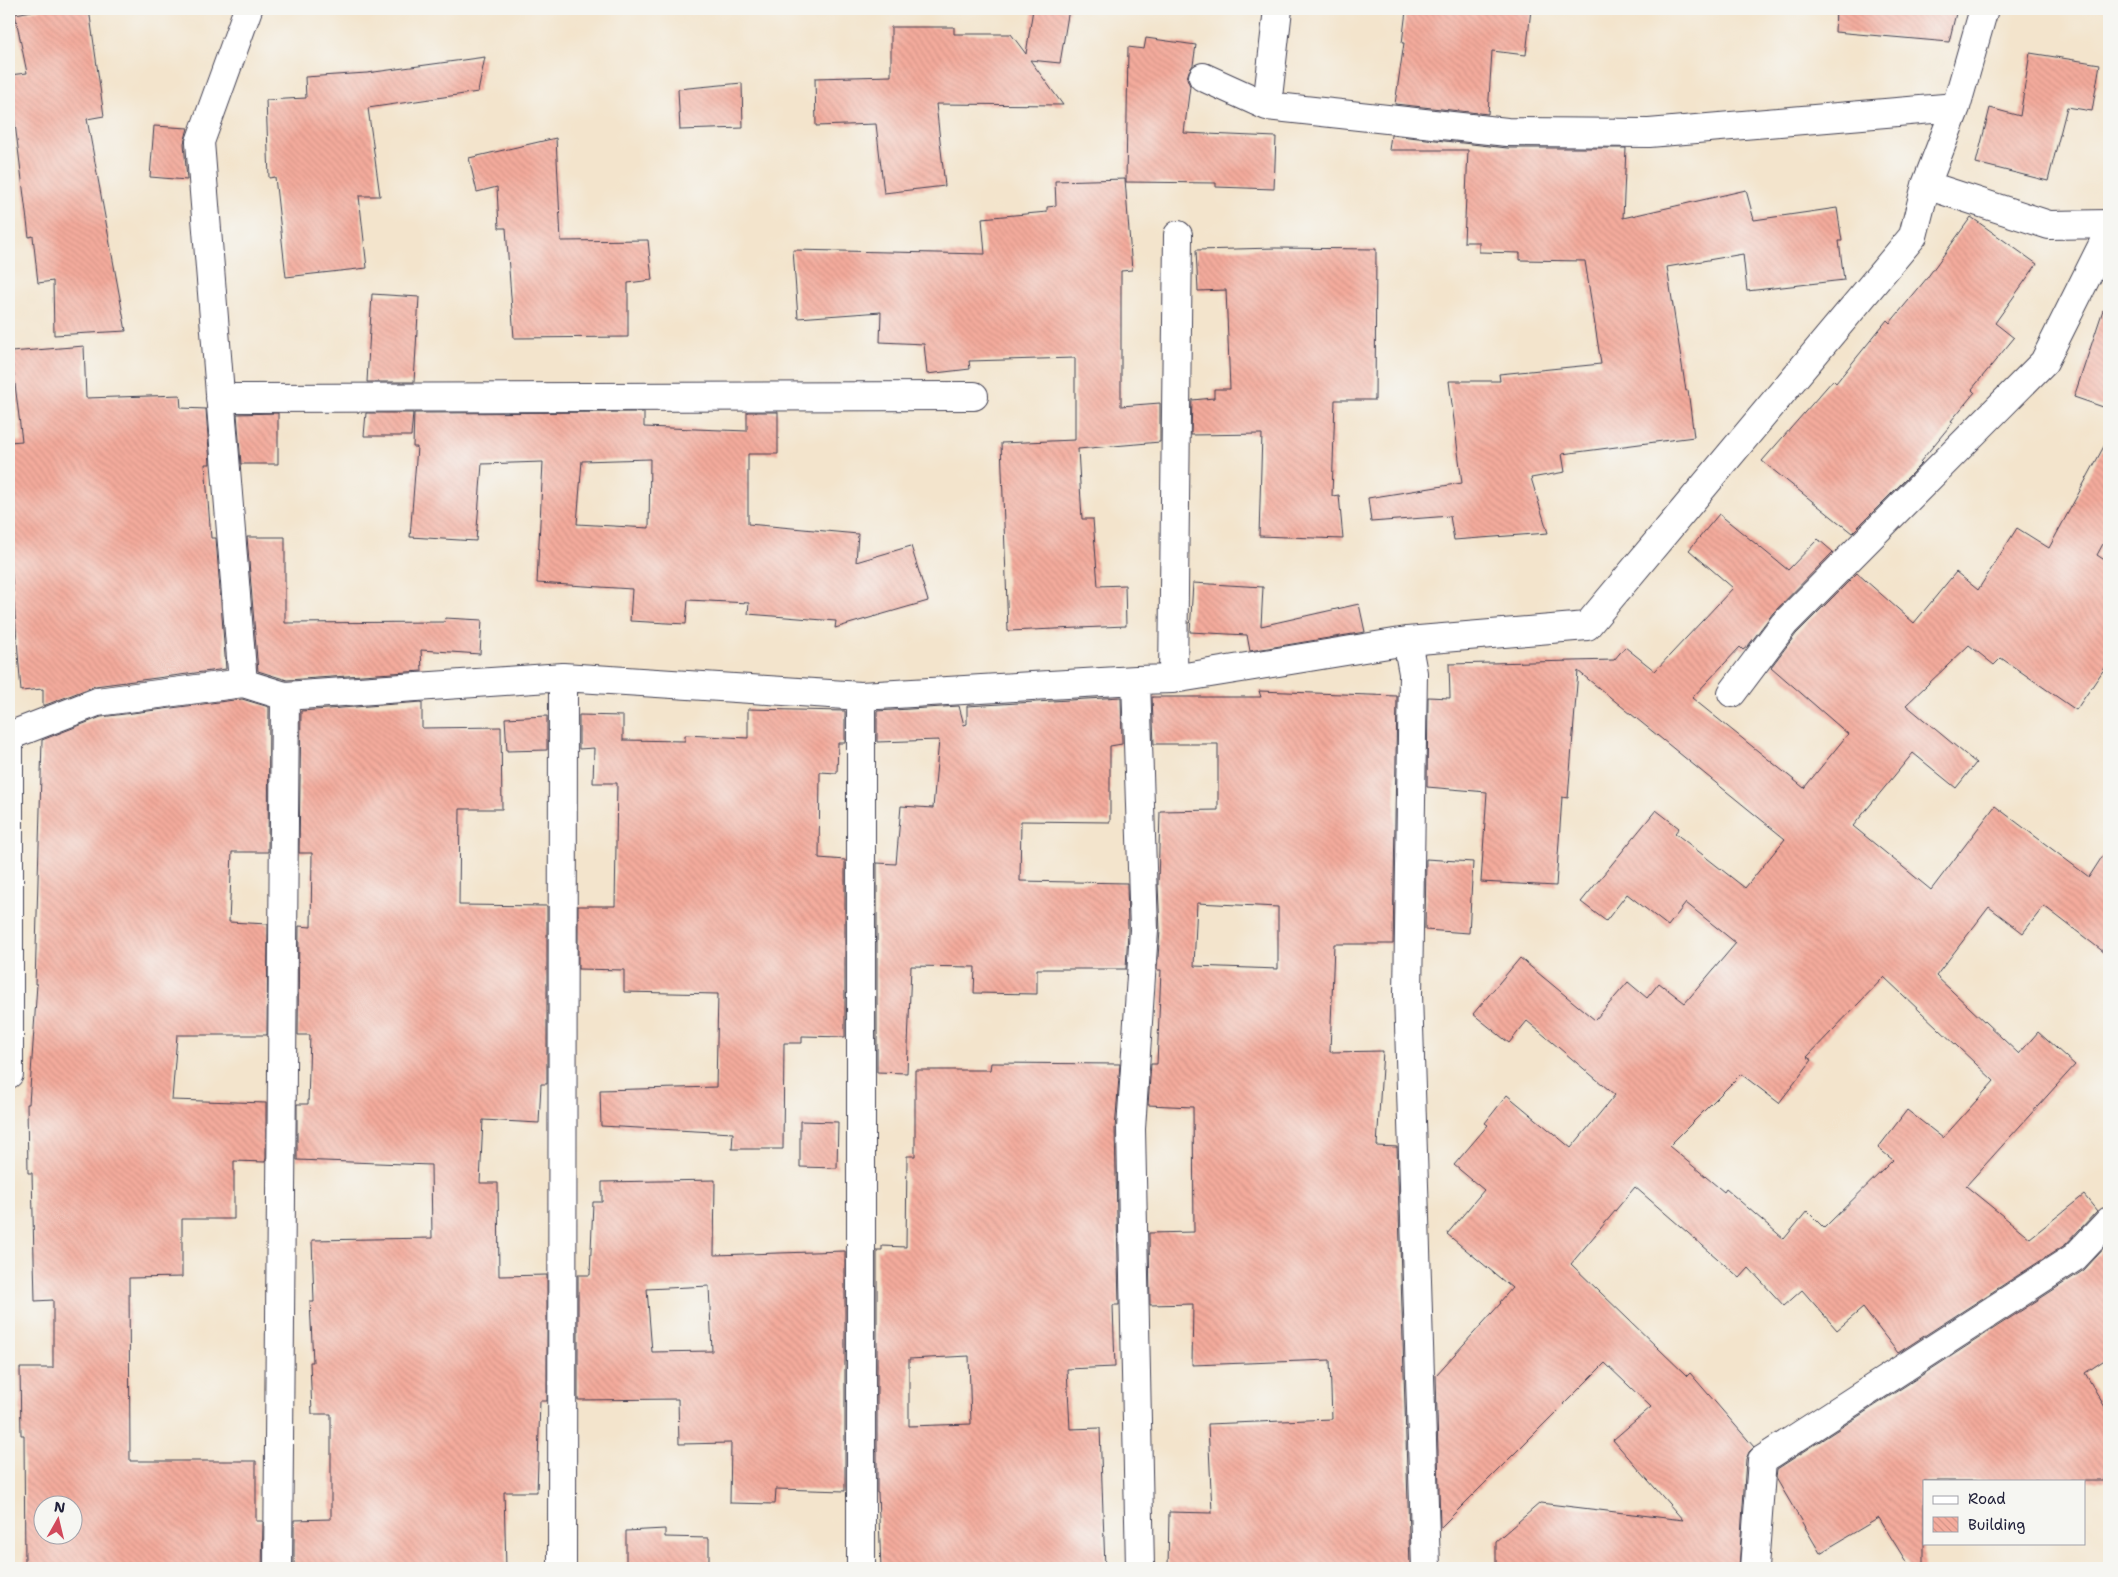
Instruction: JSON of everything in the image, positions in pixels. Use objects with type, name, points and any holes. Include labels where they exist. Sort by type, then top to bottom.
[{"type":"street","points":[[243,683],[200,142],[248,9]]},
{"type":"street","points":[[1267,106],[1278,9]]},
{"type":"street","points":[[9,1074],[9,736],[97,702],[243,683],[285,696],[563,677],[861,696],[1136,680],[1173,680],[1407,641],[1587,626],[1913,236],[1926,185],[1956,107],[1984,9]]},
{"type":"street","points":[[1203,77],[1267,106],[1507,132],[1649,133],[1956,107]]},
{"type":"street","points":[[1926,185],[2049,225],[2109,224]]},
{"type":"street","points":[[1732,693],[1784,624],[2044,362],[2109,232]]},
{"type":"street","points":[[1173,680],[1178,235]]},
{"type":"street","points":[[220,398],[974,396]]},
{"type":"street","points":[[1407,641],[1413,674],[1408,994],[1426,1568]]},
{"type":"street","points":[[562,1568],[563,677]]},
{"type":"street","points":[[1136,680],[1144,930],[1132,1129],[1140,1568]]},
{"type":"street","points":[[278,1568],[285,696]]},
{"type":"street","points":[[861,696],[861,1568]]},
{"type":"street","points":[[1754,1568],[1762,1460],[2075,1257],[2109,1221]]},
{"type":"building","points":[[43,9],[89,9],[104,116],[87,119],[126,331],[54,335],[53,281],[38,283],[33,236],[29,237],[9,75],[27,73],[15,14]]},
{"type":"building","points":[[1033,9],[1069,9],[1060,63],[1030,60],[1063,105],[936,104],[945,186],[884,193],[876,124],[816,126],[815,78],[891,76],[891,27],[954,27],[954,34],[1011,34],[1026,54]]},
{"type":"building","points":[[1429,9],[1531,9],[1526,55],[1492,51],[1488,114],[1395,104],[1404,43],[1402,43],[1406,11],[1428,13]]},
{"type":"building","points":[[1836,9],[1957,9],[1949,42],[1835,32]]},
{"type":"building","points":[[1146,38],[1196,45],[1193,65],[1187,78],[1190,86],[1184,133],[1276,137],[1274,189],[1216,187],[1216,183],[1126,182],[1128,47],[1144,49]]},
{"type":"building","points":[[2030,53],[2100,64],[2092,111],[2067,107],[2048,181],[1976,163],[1990,108],[2020,116]]},
{"type":"building","points":[[485,57],[478,92],[368,108],[380,196],[359,196],[367,268],[286,277],[275,177],[269,178],[266,100],[306,98],[305,77],[367,73]]},
{"type":"building","points":[[742,83],[743,128],[680,130],[678,89]]},
{"type":"building","points":[[154,126],[188,128],[184,143],[187,180],[150,177]]},
{"type":"building","points":[[1391,135],[1507,148],[1626,148],[1623,218],[1746,190],[1754,220],[1837,208],[1842,241],[1839,241],[1844,280],[1747,291],[1743,254],[1667,267],[1694,437],[1562,454],[1565,472],[1531,478],[1548,533],[1454,540],[1450,516],[1371,522],[1368,498],[1462,483],[1449,381],[1500,381],[1499,374],[1601,364],[1585,261],[1520,260],[1520,253],[1479,252],[1479,242],[1464,242],[1468,150],[1389,150]]},
{"type":"building","points":[[556,138],[561,241],[648,240],[652,280],[628,283],[628,337],[514,338],[506,228],[499,228],[497,187],[477,192],[469,158]]},
{"type":"building","points":[[1125,179],[1132,270],[1121,271],[1121,406],[1160,403],[1160,442],[1078,449],[1082,519],[1093,519],[1098,586],[1125,585],[1126,626],[1008,631],[1001,443],[1075,440],[1075,358],[969,361],[970,369],[927,374],[924,344],[880,342],[881,312],[798,318],[793,250],[985,254],[982,218],[1047,212],[1047,207],[1056,206],[1055,181]]},
{"type":"building","points":[[1971,217],[2037,264],[1995,323],[2014,338],[1972,389],[1975,392],[1920,462],[1922,463],[1852,533],[1762,461],[1833,380],[1836,383],[1887,320],[1890,323],[1927,278]]},
{"type":"building","points":[[1275,248],[1376,249],[1375,400],[1335,400],[1332,496],[1339,495],[1343,539],[1259,536],[1262,434],[1191,435],[1192,400],[1214,398],[1214,389],[1230,389],[1226,290],[1198,291],[1196,250]]},
{"type":"building","points":[[372,294],[419,297],[414,382],[367,382]]},
{"type":"building","points":[[2103,310],[2109,311],[2109,409],[2074,397]]},
{"type":"building","points":[[84,346],[86,398],[180,395],[181,408],[206,409],[210,464],[205,464],[211,538],[216,538],[226,669],[95,686],[43,706],[43,689],[21,691],[11,565],[9,565],[9,442],[22,441],[11,352]]},
{"type":"building","points":[[644,412],[644,427],[747,431],[747,412],[778,412],[778,454],[748,454],[748,524],[858,534],[856,562],[911,546],[928,601],[835,628],[836,621],[748,614],[749,603],[688,600],[686,624],[630,621],[632,589],[537,583],[543,462],[482,464],[476,541],[410,537],[417,447],[413,447],[414,413]],"holes":[[[650,459],[649,528],[577,524],[582,461]]]},
{"type":"building","points":[[278,413],[278,464],[241,464],[237,414]]},
{"type":"building","points":[[366,413],[413,413],[411,436],[364,436]]},
{"type":"building","points":[[2109,437],[2109,533],[2097,555],[2109,563],[2109,662],[2076,710],[2001,658],[1994,665],[1969,645],[1906,705],[1976,763],[1956,788],[1913,753],[1853,826],[1931,890],[1995,806],[2089,877],[2109,846],[2109,956],[2044,906],[2023,933],[1989,907],[1936,976],[2019,1054],[2038,1032],[2075,1065],[1966,1186],[2030,1238],[2084,1195],[2097,1211],[2065,1245],[1898,1353],[1863,1308],[1837,1330],[1802,1290],[1784,1306],[1749,1268],[1740,1278],[1635,1187],[1571,1264],[1687,1376],[1690,1373],[1754,1447],[1746,1459],[1739,1568],[1496,1568],[1496,1541],[1540,1503],[1683,1520],[1613,1440],[1651,1407],[1605,1363],[1440,1528],[1436,1375],[1501,1303],[1512,1288],[1447,1234],[1484,1190],[1454,1165],[1488,1125],[1485,1123],[1507,1095],[1571,1148],[1615,1095],[1527,1021],[1509,1043],[1473,1014],[1520,958],[1595,1020],[1628,982],[1647,998],[1659,983],[1685,1003],[1736,943],[1686,903],[1668,926],[1627,894],[1606,921],[1581,902],[1656,810],[1679,828],[1675,833],[1745,888],[1785,839],[1578,671],[1568,798],[1562,797],[1556,886],[1481,882],[1487,792],[1427,787],[1428,697],[1450,698],[1449,664],[1614,660],[1625,647],[1655,671],[1733,588],[1689,550],[1719,514],[1788,570],[1818,539],[1833,552],[1773,613],[1748,646],[1743,650],[1740,647],[1692,698],[1804,788],[1848,734],[1771,667],[1796,634],[1857,573],[1914,623],[1956,572],[1978,590],[2017,528],[2049,548]],"holes":[[[1884,977],[1994,1081],[1943,1138],[1907,1110],[1878,1148],[1893,1160],[1824,1228],[1807,1211],[1784,1239],[1726,1189],[1724,1192],[1669,1146],[1741,1074],[1779,1103],[1812,1060],[1807,1057]]]},
{"type":"building","points":[[247,537],[285,537],[285,623],[444,622],[445,618],[482,620],[480,654],[421,650],[422,671],[287,680],[258,671]]},
{"type":"building","points":[[1193,583],[1263,587],[1261,626],[1359,604],[1365,632],[1250,651],[1247,635],[1190,632]]},
{"type":"building","points":[[1259,691],[1397,696],[1393,944],[1334,944],[1330,1052],[1383,1051],[1377,1146],[1397,1147],[1410,1568],[1168,1568],[1169,1512],[1212,1513],[1208,1424],[1332,1419],[1330,1360],[1192,1365],[1193,1304],[1150,1305],[1149,1233],[1194,1232],[1193,1107],[1148,1105],[1151,1064],[1157,1064],[1161,970],[1157,970],[1160,931],[1158,884],[1160,811],[1218,810],[1218,744],[1154,744],[1152,697],[1261,697]],"holes":[[[1197,903],[1278,907],[1278,969],[1194,966]]]},
{"type":"building","points":[[1121,697],[1122,744],[1110,746],[1110,822],[1021,821],[1020,881],[1127,883],[1128,930],[1126,969],[1037,969],[1037,994],[974,993],[975,967],[911,966],[907,1073],[877,1072],[877,863],[896,864],[901,806],[933,808],[939,740],[877,742],[877,711],[959,706],[964,725],[967,724],[967,706]]},
{"type":"building","points":[[242,699],[269,707],[268,852],[232,852],[229,922],[268,924],[267,1035],[177,1035],[172,1100],[266,1103],[266,1158],[265,1162],[234,1161],[234,1219],[182,1219],[182,1277],[129,1278],[130,1461],[256,1461],[256,1521],[263,1521],[262,1568],[25,1568],[24,1435],[21,1435],[20,1368],[53,1368],[53,1300],[35,1301],[32,1173],[28,1173],[27,1104],[29,1104],[37,984],[35,984],[42,740],[101,717]]},
{"type":"building","points":[[422,702],[422,728],[501,727],[502,809],[460,809],[459,905],[547,906],[547,1084],[541,1084],[539,1123],[483,1120],[480,1183],[498,1183],[499,1276],[547,1275],[547,1401],[540,1401],[537,1492],[504,1492],[506,1568],[294,1568],[294,1520],[331,1519],[331,1414],[312,1414],[310,1362],[313,1362],[310,1302],[314,1302],[312,1240],[432,1238],[431,1165],[297,1160],[297,1104],[308,1104],[310,1035],[298,1035],[299,926],[311,927],[312,853],[299,853],[301,711]]},
{"type":"building","points":[[748,709],[845,711],[845,743],[838,743],[837,773],[820,772],[819,858],[845,860],[845,1037],[802,1036],[802,1043],[784,1043],[783,1149],[732,1149],[733,1133],[601,1126],[600,1090],[716,1087],[718,994],[624,992],[624,970],[578,969],[578,906],[615,906],[617,783],[593,783],[594,748],[579,749],[579,715],[623,716],[623,740],[685,741],[685,735],[748,738]]},
{"type":"building","points":[[547,716],[547,750],[507,751],[505,718]]},
{"type":"building","points":[[1426,859],[1473,862],[1469,933],[1425,930]]},
{"type":"building","points":[[991,1063],[1120,1064],[1115,1129],[1119,1305],[1113,1305],[1115,1367],[1067,1369],[1070,1429],[1100,1428],[1105,1568],[881,1568],[877,1493],[877,1250],[882,1250],[882,1246],[906,1247],[907,1156],[915,1156],[915,1070],[990,1070]],"holes":[[[969,1356],[971,1424],[909,1426],[909,1359]]]},
{"type":"building","points":[[800,1121],[838,1122],[837,1168],[800,1167]]},
{"type":"building","points":[[715,1180],[714,1255],[845,1251],[845,1491],[776,1489],[775,1504],[730,1503],[731,1443],[679,1444],[678,1399],[578,1400],[578,1275],[590,1275],[593,1202],[602,1202],[602,1182]],"holes":[[[709,1286],[712,1351],[652,1352],[647,1289]]]},
{"type":"building","points":[[2109,1243],[2109,1357],[2085,1373],[2109,1414],[2109,1481],[1923,1480],[1924,1568],[1910,1568],[1879,1518],[1820,1553],[1776,1478],[1777,1469],[2084,1270]]},
{"type":"building","points":[[665,1529],[665,1537],[709,1538],[709,1568],[626,1568],[626,1531]]}]
